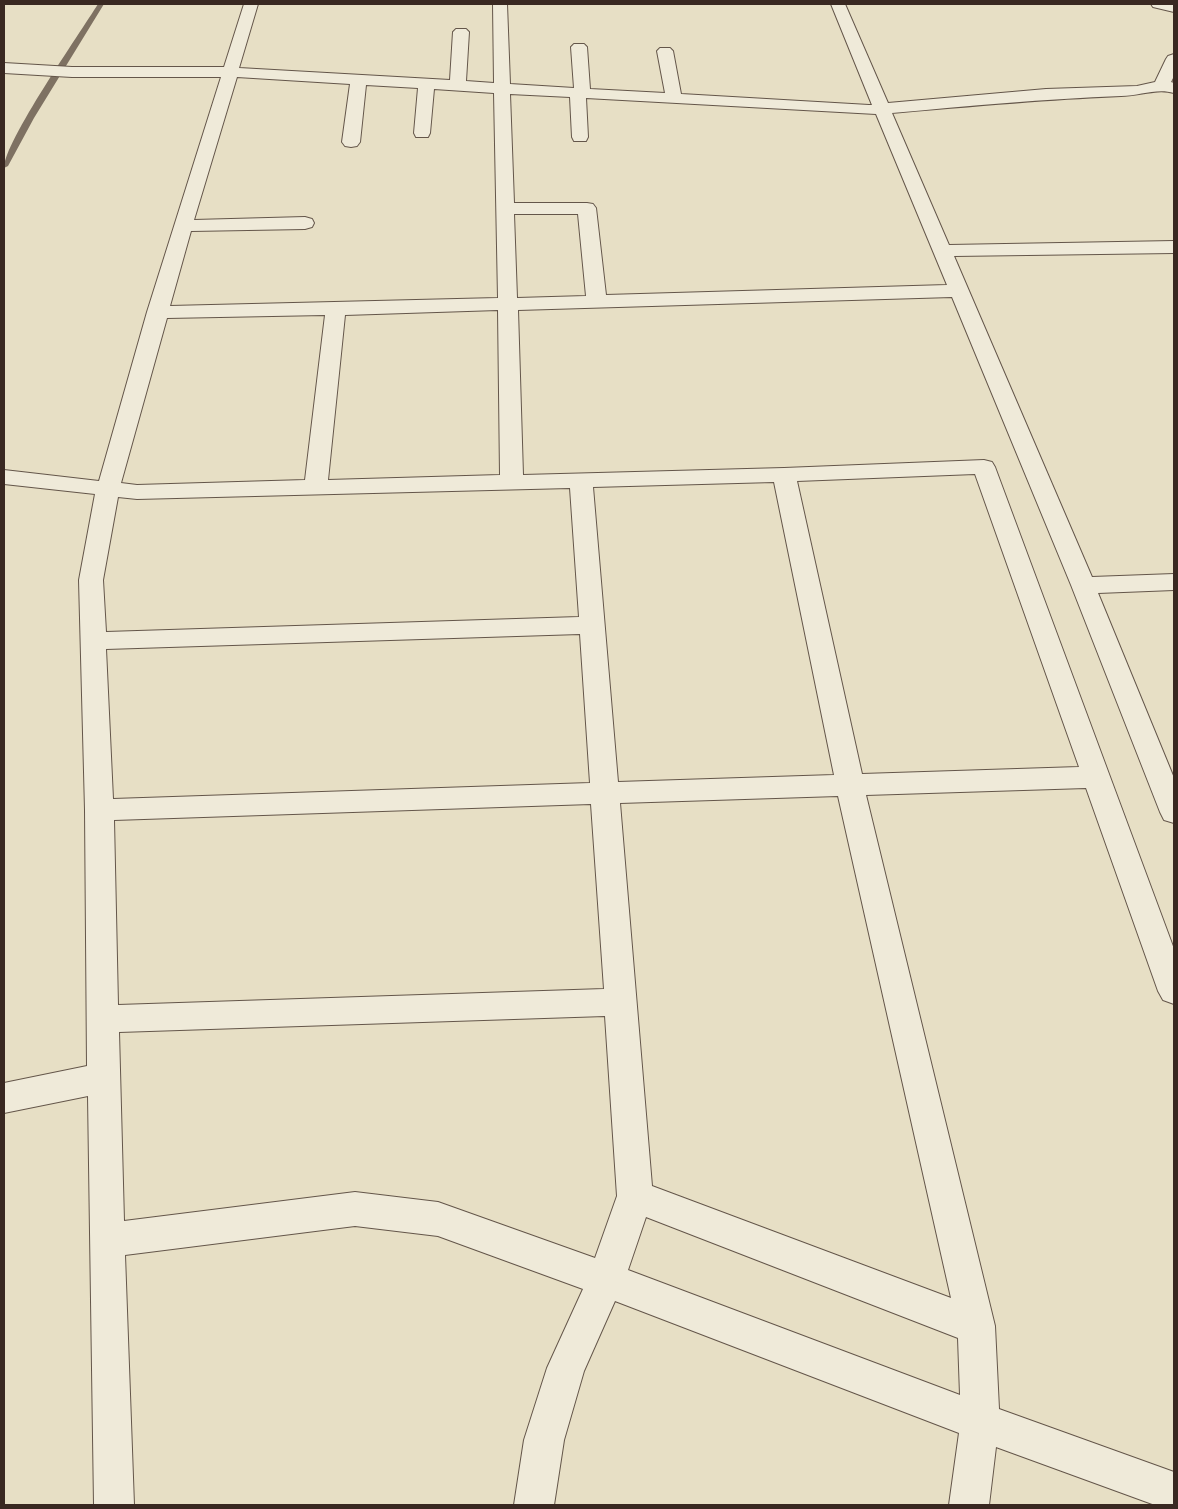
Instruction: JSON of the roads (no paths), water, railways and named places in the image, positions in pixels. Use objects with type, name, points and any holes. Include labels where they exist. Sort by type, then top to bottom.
[{"type":"street","points":[[114,1505],[103,1078],[99,810],[91,580],[108,488],[182,226],[251,4]]},
{"type":"street","points":[[500,4],[512,482]]},
{"type":"street","points":[[838,4],[1084,585],[1174,812]]},
{"type":"street","points":[[1158,4],[1174,8]]},
{"type":"street","points":[[458,85],[460,32]]},
{"type":"street","points":[[579,47],[582,92],[578,96],[580,137]]},
{"type":"street","points":[[665,51],[674,98]]},
{"type":"street","points":[[4,68],[72,72],[230,72],[868,110],[1046,94],[1137,91],[1168,86],[1174,59]]},
{"type":"street","points":[[351,142],[359,79]]},
{"type":"street","points":[[422,133],[426,83]]},
{"type":"street","points":[[506,209],[587,208],[597,302]]},
{"type":"street","points":[[182,226],[305,223]]},
{"type":"street","points":[[941,251],[1174,247]]},
{"type":"street","points":[[157,312],[508,305],[960,291]]},
{"type":"street","points":[[316,487],[336,309]]},
{"type":"street","points":[[4,477],[137,492],[784,475],[984,467],[1174,991]]},
{"type":"street","points":[[784,475],[850,785],[976,1326],[980,1422],[969,1505]]},
{"type":"street","points":[[534,1505],[544,1440],[566,1368],[606,1280],[635,1196],[580,480]]},
{"type":"street","points":[[1084,585],[1174,582]]},
{"type":"street","points":[[92,641],[591,625]]},
{"type":"street","points":[[99,810],[1097,777]]},
{"type":"street","points":[[103,1019],[620,1002]]},
{"type":"street","points":[[4,1098],[103,1078]]},
{"type":"street","points":[[635,1196],[976,1326]]},
{"type":"street","points":[[107,1240],[355,1210],[438,1219],[606,1280],[980,1422],[1174,1492]]},
{"type":"waterway","points":[[4,166],[30,118],[101,4]]}]
